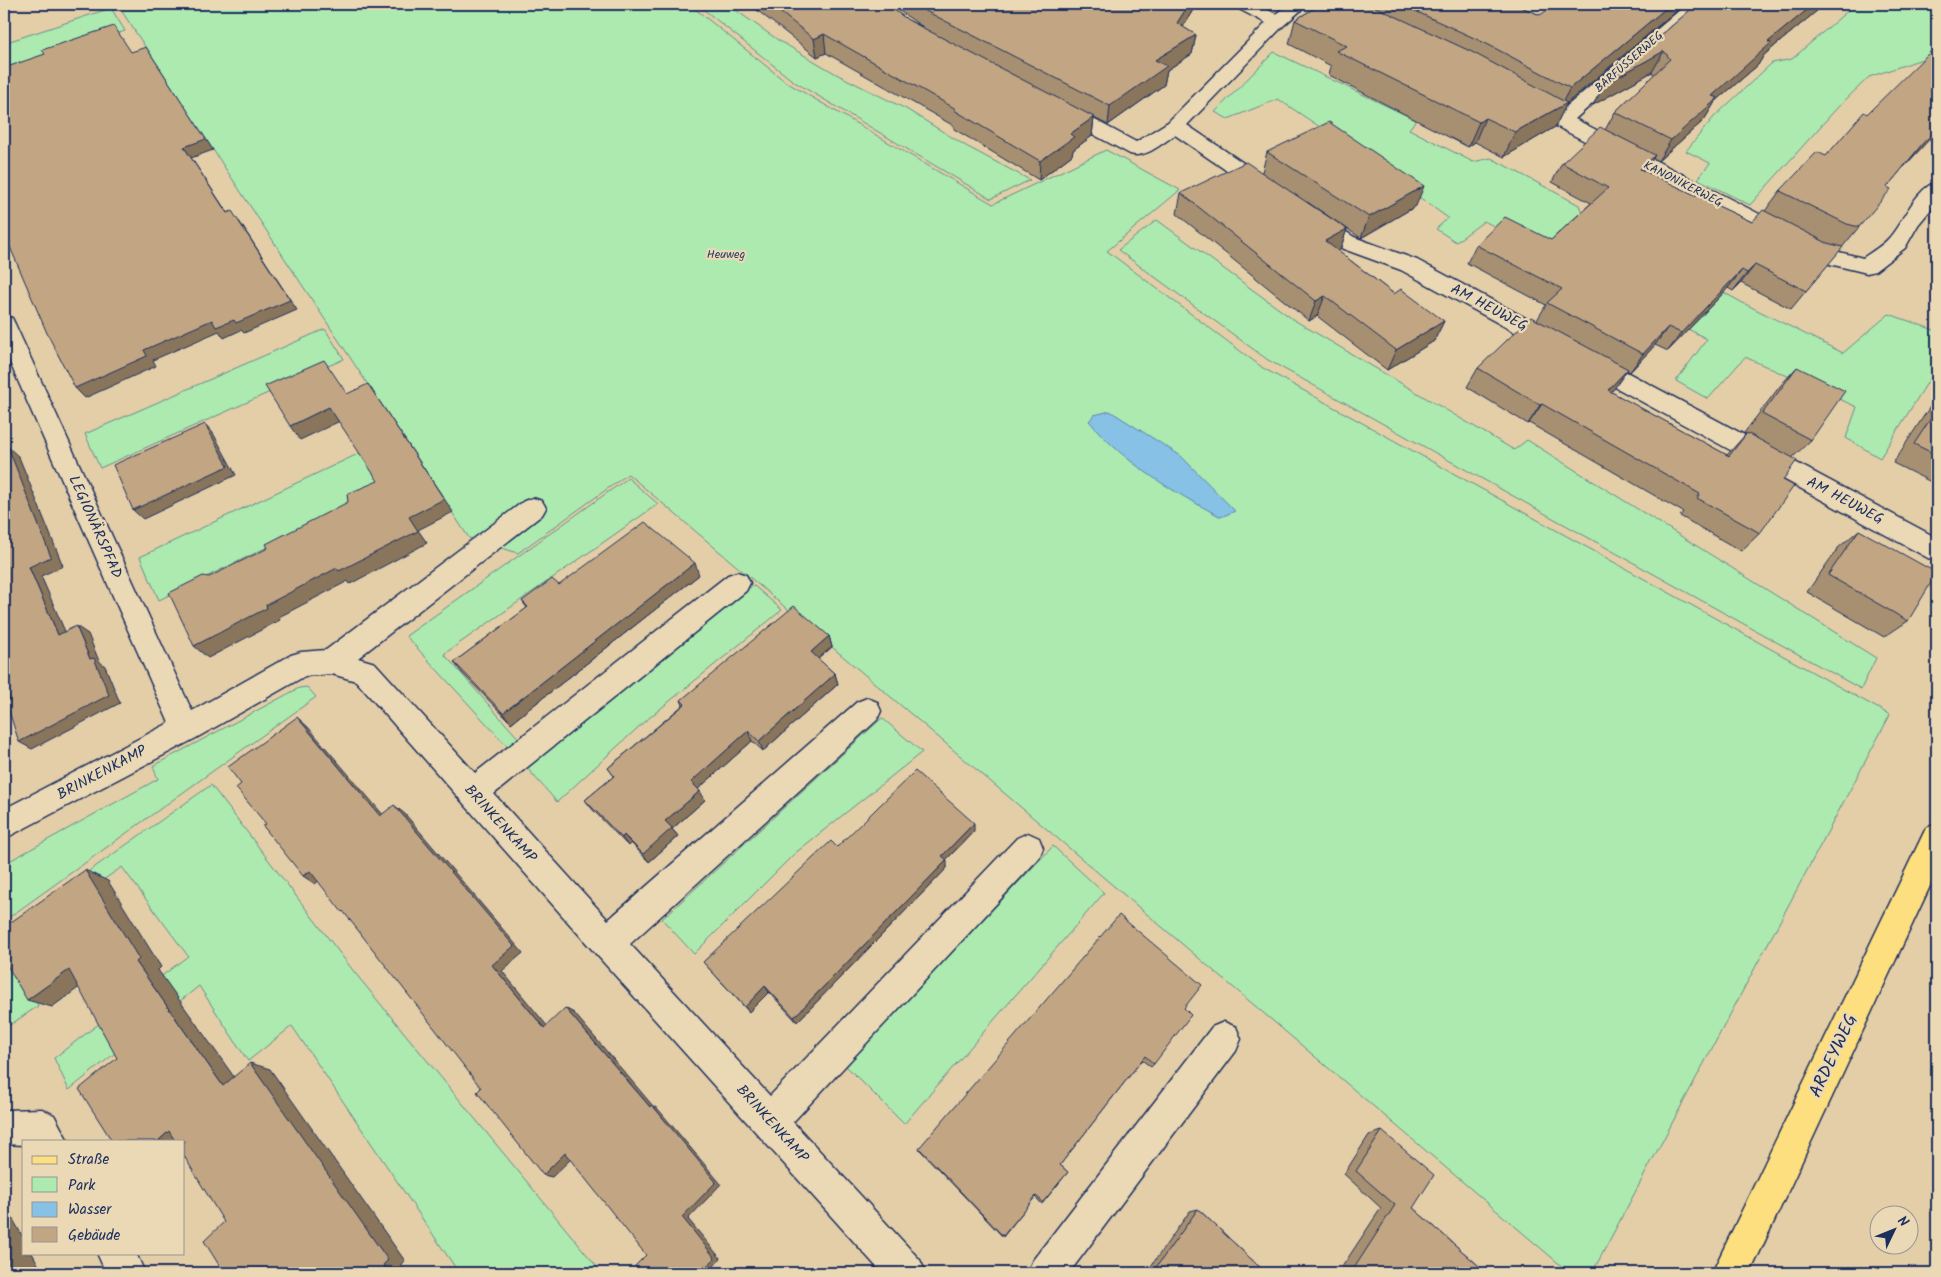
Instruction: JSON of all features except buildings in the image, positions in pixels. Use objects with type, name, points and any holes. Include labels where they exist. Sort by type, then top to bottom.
[{"type":"main road","name":"ARDEYWEG","points":[[1731,1273],[1937,838]]},
{"type":"street","points":[[1243,4],[1277,22]]},
{"type":"street","points":[[1043,100],[1137,150],[1176,126],[1277,22],[1299,4]]},
{"type":"street","name":"BARFÜSSERWEG","points":[[1561,121],[1698,4]]},
{"type":"street","name":"KANONIKERWEG","points":[[1511,94],[1821,256],[1867,266],[1897,243],[1910,221],[1937,189]]},
{"type":"street","name":"AM HEUWEG","points":[[1176,126],[1346,242],[1409,265],[1937,550]]},
{"type":"street","name":"LEGIONÄRSPFAD","points":[[4,324],[186,729]]},
{"type":"street","points":[[332,662],[532,508]]},
{"type":"street","points":[[473,793],[737,583]]},
{"type":"street","name":"BRINKENKAMP","points":[[4,824],[186,729],[301,664],[332,662],[365,672],[607,944],[770,1120],[907,1273]]},
{"type":"street","points":[[607,944],[867,712]]},
{"type":"street","points":[[770,1120],[1028,848]]},
{"type":"street","points":[[1046,1273],[1224,1038]]},
{"type":"street","points":[[4,1127],[42,1127],[49,1140]]},
{"type":"street","points":[[116,1254],[126,1273]]},
{"type":"green space","name":"Heuweg","points":[[117,4],[689,4],[786,82],[993,204],[1106,150],[1180,190],[1107,251],[1263,368],[1890,715],[1592,1273],[1570,1273],[628,474],[518,553],[469,538]]},
{"type":"green space","points":[[727,4],[778,40],[838,75],[906,109],[966,146],[1030,180],[991,199],[793,81],[698,5]]},
{"type":"green space","points":[[1880,4],[1937,4],[1937,54],[1869,77],[1837,108],[1750,205],[1698,179],[1710,163],[1686,151],[1714,117],[1772,63],[1792,59],[1852,7]]},
{"type":"green space","points":[[111,8],[125,31],[4,71],[4,43]]},
{"type":"green space","points":[[1274,52],[1416,120],[1409,129],[1473,162],[1491,158],[1579,205],[1583,215],[1741,302],[1843,353],[1889,314],[1937,331],[1937,367],[1880,458],[1846,438],[1857,407],[1745,357],[1708,399],[1676,381],[1707,339],[1484,221],[1456,242],[1436,229],[1448,218],[1353,149],[1278,99],[1228,119],[1215,112]]},
{"type":"green space","points":[[1157,220],[1294,320],[1514,450],[1527,440],[1876,658],[1861,689],[1268,360],[1118,250]]},
{"type":"green space","points":[[325,329],[344,359],[100,468],[85,434]]},
{"type":"green space","points":[[398,435],[421,472],[159,600],[140,557]]},
{"type":"green space","points":[[628,478],[658,504],[444,654],[519,739],[508,747],[406,636]]},
{"type":"green space","points":[[753,585],[782,610],[644,722],[557,802],[527,768]]},
{"type":"green space","points":[[307,687],[316,697],[4,921],[4,864],[158,779],[153,766],[299,688]]},
{"type":"green space","points":[[882,718],[922,752],[794,854],[694,954],[662,919]]},
{"type":"green space","points":[[211,785],[355,973],[602,1273],[459,1273],[292,1026],[248,1061],[199,986],[69,1090],[54,1058],[188,956],[122,867],[8,945],[38,1006],[4,1029],[4,931]]},
{"type":"green space","points":[[1053,846],[1104,893],[904,1124],[845,1065]]},
{"type":"water","points":[[1110,411],[1181,456],[1235,511],[1221,517],[1167,487],[1134,463],[1089,421],[1094,415]]}]
